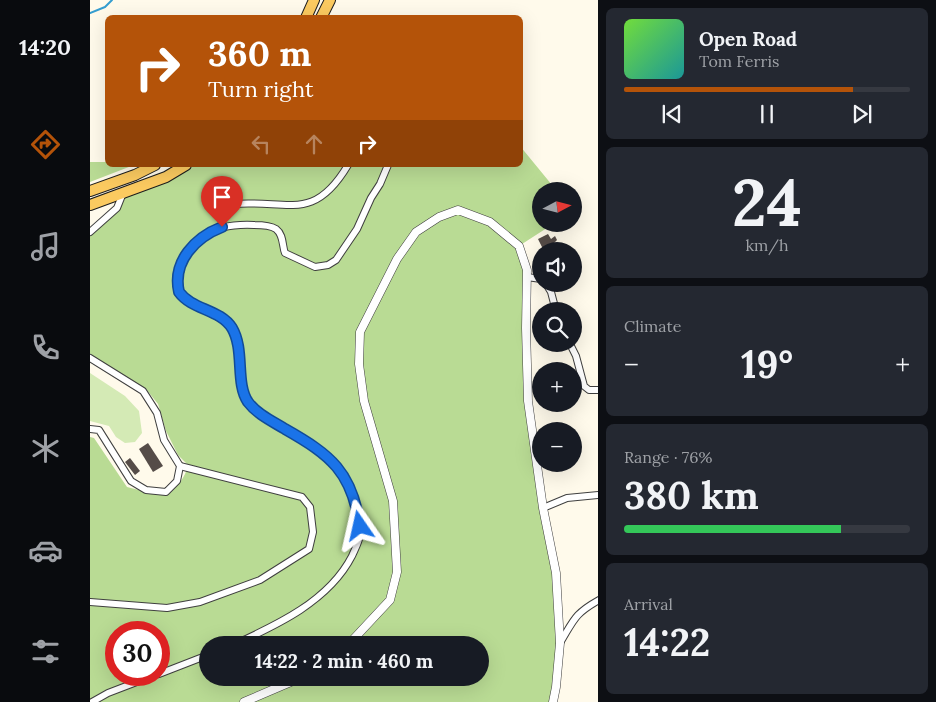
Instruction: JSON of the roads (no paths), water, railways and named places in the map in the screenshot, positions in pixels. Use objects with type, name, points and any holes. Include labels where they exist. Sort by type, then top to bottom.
[{"type":"main road","points":[[307,15],[314,0]]},
{"type":"main road","points":[[322,15],[330,0]]},
{"type":"main road","points":[[90,191],[135,175],[151,167]]},
{"type":"main road","points":[[90,205],[166,177],[183,167]]},
{"type":"street","points":[[222,227],[224,211],[233,204],[301,206],[313,202],[334,186],[347,167]]},
{"type":"street","points":[[252,636],[277,624],[317,597],[339,576],[350,560],[359,540],[360,526],[353,493],[338,468],[321,451],[264,416],[248,402],[243,389],[238,348],[231,327],[216,314],[191,303],[179,292],[178,283],[184,256],[204,236],[222,227],[240,225],[273,227],[282,237],[285,253],[315,267],[328,265],[336,260],[347,245],[387,167]]},
{"type":"street","points":[[90,232],[117,208],[123,193]]},
{"type":"street","points":[[356,636],[390,600],[397,572],[392,501],[364,402],[359,364],[360,332],[397,259],[416,232],[439,217],[458,210],[490,222],[519,246],[525,264],[527,277],[528,401],[556,573],[560,643],[553,702]]},
{"type":"street","points":[[527,277],[532,278]]},
{"type":"street","points":[[574,352],[584,386],[589,390],[598,390]]},
{"type":"street","points":[[90,358],[143,391],[157,413],[164,440],[180,466],[177,481],[166,492],[146,490],[131,481],[99,430],[90,429]]},
{"type":"street","points":[[90,602],[166,608],[200,602],[260,580],[309,549],[313,532],[310,507],[302,497],[180,466]]},
{"type":"street","points":[[544,508],[580,495],[598,495]]},
{"type":"street","points":[[560,643],[571,621],[577,614],[598,600]]},
{"type":"street","points":[[170,669],[199,658]]},
{"type":"street","points":[[92,702],[126,686]]},
{"type":"street","points":[[244,702],[281,686]]},
{"type":"waterway","points":[[90,13],[105,7],[112,0]]}]
